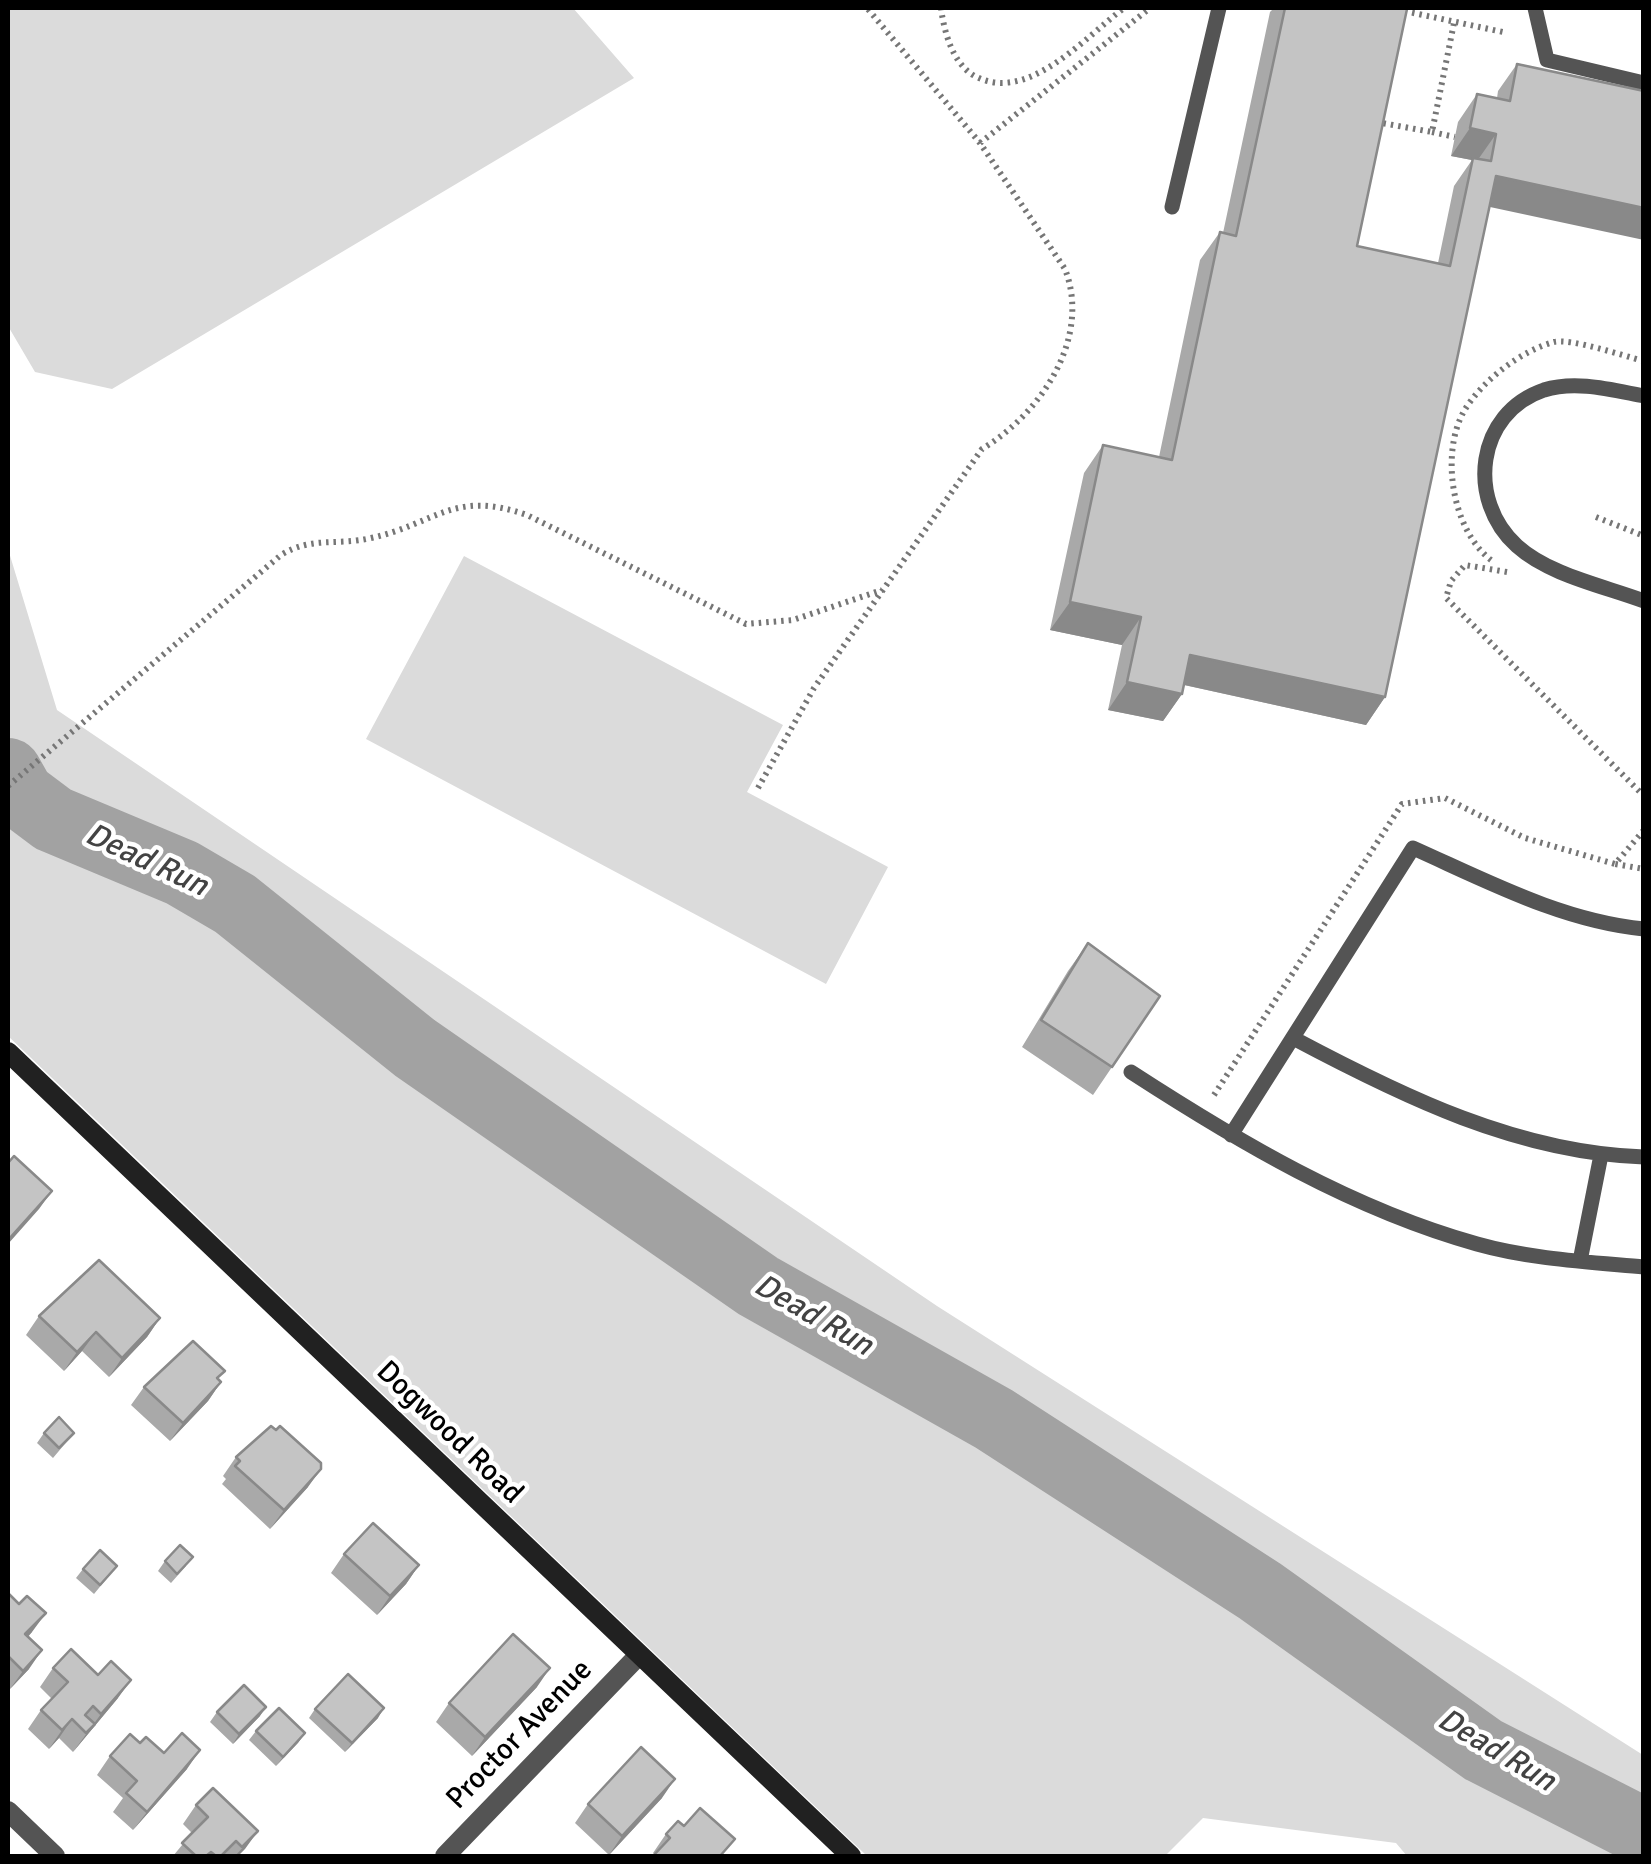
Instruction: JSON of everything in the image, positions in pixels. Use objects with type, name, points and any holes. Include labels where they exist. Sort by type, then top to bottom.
[{"type":"street","name":"Dogwood Road","points":[[8,1052],[851,1856]]},
{"type":"street","name":"Proctor Avenue","points":[[445,1856],[638,1655]]},
{"type":"street","points":[[8,1811],[55,1856]]},
{"type":"lane","points":[[1172,207],[1219,8]]},
{"type":"lane","points":[[1535,8],[1547,60],[1644,83]]},
{"type":"lane","points":[[1644,396],[1596,386],[1548,389],[1520,402],[1498,422],[1486,454],[1484,495],[1500,528],[1520,549],[1555,568],[1644,601]]},
{"type":"lane","points":[[1231,1135],[1414,848],[1524,898],[1604,925],[1644,929]]},
{"type":"lane","points":[[1293,1038],[1414,1100],[1486,1126],[1601,1156],[1644,1157]]},
{"type":"lane","points":[[1131,1072],[1231,1135],[1358,1200],[1479,1245],[1580,1261],[1644,1266]]},
{"type":"lane","points":[[1580,1261],[1601,1156]]},
{"type":"path","points":[[758,788],[814,688],[982,448],[1013,430],[1052,380],[1072,310],[1072,287],[1065,269],[980,144],[867,8]]},
{"type":"path","points":[[940,8],[950,47],[966,70],[990,84],[1014,85],[1037,74],[1124,8]]},
{"type":"path","points":[[980,144],[1150,8]]},
{"type":"path","points":[[1390,8],[1503,32]]},
{"type":"path","points":[[1432,132],[1454,22]]},
{"type":"path","points":[[1370,121],[1455,137]]},
{"type":"path","points":[[8,786],[292,549],[322,540],[372,538],[457,505],[507,508],[527,515],[746,624],[793,620],[882,590]]},
{"type":"path","points":[[1596,518],[1644,536]]},
{"type":"path","points":[[1522,574],[1466,565],[1452,582],[1446,598],[1644,796]]},
{"type":"path","points":[[1200,1117],[1402,804],[1445,798],[1525,838],[1571,855],[1644,869]]},
{"type":"path","points":[[1615,864],[1644,830]]},
{"type":"shaded area","points":[[8,8],[573,8],[634,78],[112,389],[35,372],[8,326]]},
{"type":"shaded area","points":[[8,549],[57,710],[937,1306],[1643,1755],[1643,1856],[1407,1856],[1396,1843],[1203,1818],[1165,1856],[867,1856],[8,1036]]},
{"type":"shaded area","points":[[464,556],[783,725],[747,792],[888,867],[826,984],[366,739]]},
{"type":"building","points":[[1285,8],[1407,9],[1357,246],[1450,266],[1473,158],[1491,161],[1496,134],[1470,128],[1477,94],[1510,101],[1517,64],[1644,91],[1644,208],[1496,176],[1385,697],[1190,655],[1182,694],[1127,682],[1141,617],[1070,602],[1103,445],[1172,460],[1220,232],[1236,236]]},
{"type":"building","points":[[1088,943],[1160,996],[1112,1067],[1041,1020]]},
{"type":"building","points":[[14,1156],[52,1191],[8,1240],[8,1163]]},
{"type":"building","points":[[99,1260],[160,1318],[122,1358],[96,1332],[77,1352],[39,1316]]},
{"type":"building","points":[[193,1341],[225,1371],[217,1378],[221,1382],[183,1423],[144,1387]]},
{"type":"building","points":[[59,1417],[74,1433],[59,1448],[44,1433]]},
{"type":"building","points":[[271,1426],[276,1430],[280,1426],[321,1463],[321,1469],[284,1510],[235,1466],[240,1461],[236,1457]]},
{"type":"building","points":[[373,1523],[419,1565],[390,1596],[344,1554]]},
{"type":"building","points":[[180,1545],[193,1557],[177,1574],[165,1561]]},
{"type":"building","points":[[100,1550],[117,1566],[100,1585],[83,1569]]},
{"type":"building","points":[[8,1593],[19,1604],[27,1596],[46,1613],[25,1634],[42,1650],[23,1671],[8,1656]]},
{"type":"building","points":[[513,1634],[550,1668],[485,1737],[449,1703]]},
{"type":"building","points":[[71,1649],[98,1675],[111,1661],[131,1680],[101,1714],[93,1706],[85,1715],[95,1724],[86,1733],[72,1719],[62,1730],[41,1710],[68,1682],[53,1668]]},
{"type":"building","points":[[348,1674],[384,1708],[352,1743],[315,1709]]},
{"type":"building","points":[[244,1685],[266,1707],[239,1734],[217,1712]]},
{"type":"building","points":[[279,1708],[305,1733],[283,1757],[256,1731]]},
{"type":"building","points":[[182,1733],[200,1750],[147,1812],[126,1793],[137,1781],[110,1756],[130,1734],[140,1743],[146,1737],[164,1753]]},
{"type":"building","points":[[641,1747],[675,1779],[622,1836],[588,1804]]},
{"type":"building","points":[[213,1788],[258,1831],[242,1847],[236,1841],[221,1856],[211,1852],[196,1856],[182,1843],[208,1817],[196,1805]]},
{"type":"building","points":[[700,1808],[735,1839],[720,1856],[653,1856],[670,1838],[666,1834],[678,1821],[684,1826]]},
{"type":"waterway","name":"Dead Run","points":[[8,772],[21,795],[53,819],[182,873],[235,904],[415,1048],[758,1286],[994,1419],[1260,1591],[1483,1750],[1644,1832]]}]
